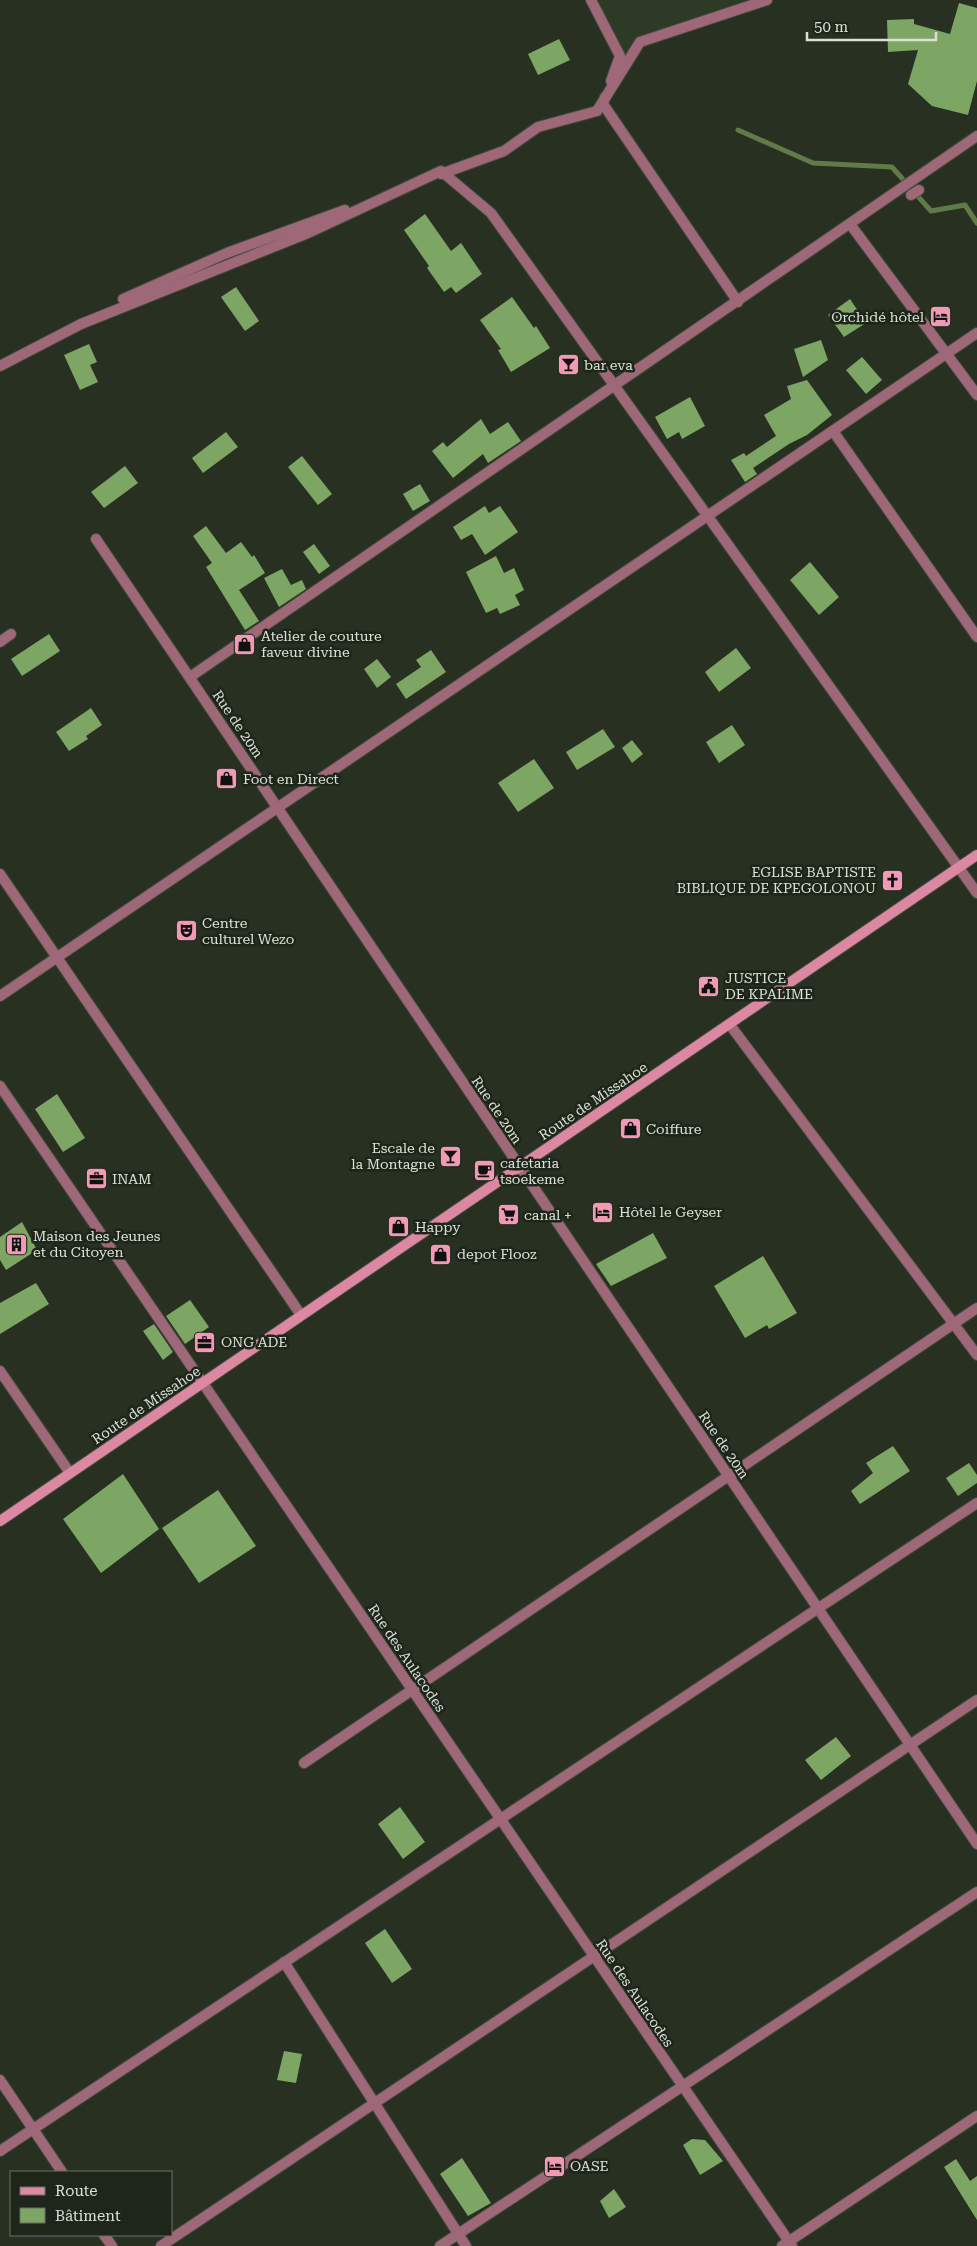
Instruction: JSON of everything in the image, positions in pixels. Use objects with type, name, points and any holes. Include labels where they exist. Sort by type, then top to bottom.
[{"type":"main road","name":"Route de Missahoe","points":[[0,1521],[977,855]]},
{"type":"street","points":[[591,0],[620,56],[603,104],[738,302]]},
{"type":"street","points":[[620,56],[753,0]]},
{"type":"street","points":[[123,299],[227,253],[504,151],[538,127],[597,111],[640,42],[767,0]]},
{"type":"street","points":[[190,677],[977,136]]},
{"type":"street","points":[[0,366],[81,324],[308,234],[442,171],[491,213],[977,893]]},
{"type":"street","points":[[850,224],[977,395]]},
{"type":"street","points":[[0,996],[977,333]]},
{"type":"street","points":[[833,431],[977,637]]},
{"type":"street","name":"Rue de 20m","points":[[96,539],[977,1844]]},
{"type":"street","points":[[0,642],[11,634]]},
{"type":"street","points":[[0,874],[301,1315]]},
{"type":"street","points":[[730,1025],[977,1355]]},
{"type":"street","name":"Rue des Aulacodes","points":[[0,1086],[594,1956],[787,2244]]},
{"type":"street","points":[[304,1763],[977,1308]]},
{"type":"street","points":[[0,1371],[70,1473]]},
{"type":"street","points":[[0,2151],[977,1503]]},
{"type":"street","points":[[161,2246],[977,1700]]},
{"type":"street","points":[[440,2246],[977,1892]]},
{"type":"street","points":[[284,1962],[466,2246]]},
{"type":"street","points":[[0,2080],[61,2171]]},
{"type":"street","points":[[787,2244],[977,2116]]},
{"type":"shaded area","points":[[593,0],[765,0],[620,57]]},
{"type":"building","points":[[959,3],[977,8],[977,81],[968,115],[932,106],[908,84],[918,50],[888,52],[887,20],[914,19],[914,24],[950,34]]},
{"type":"building","points":[[559,39],[570,60],[538,75],[528,54]]},
{"type":"building","points":[[425,214],[451,251],[461,243],[482,274],[456,293],[451,287],[444,292],[404,230]]},
{"type":"building","points":[[236,287],[259,321],[245,331],[221,297]]},
{"type":"building","points":[[512,297],[534,328],[536,326],[550,348],[511,372],[498,350],[501,349],[480,320]]},
{"type":"building","points":[[850,299],[866,323],[844,337],[828,315]]},
{"type":"building","points":[[821,340],[828,360],[803,377],[794,349]]},
{"type":"building","points":[[89,344],[97,362],[90,365],[98,382],[80,390],[64,355]]},
{"type":"building","points":[[862,357],[882,380],[866,394],[846,370]]},
{"type":"building","points":[[807,380],[832,415],[807,435],[789,444],[753,468],[757,474],[745,482],[731,460],[744,453],[746,456],[776,436],[764,415],[791,399],[787,386]]},
{"type":"building","points":[[690,397],[705,426],[682,439],[679,432],[667,439],[655,417]]},
{"type":"building","points":[[481,419],[490,434],[508,422],[521,441],[488,463],[483,454],[453,478],[432,451],[443,442],[447,447]]},
{"type":"building","points":[[226,432],[238,447],[203,473],[192,458]]},
{"type":"building","points":[[302,456],[332,494],[318,505],[288,467]]},
{"type":"building","points":[[125,466],[138,483],[104,508],[91,492]]},
{"type":"building","points":[[420,484],[430,501],[413,511],[403,494]]},
{"type":"building","points":[[485,506],[489,513],[500,506],[518,532],[485,555],[472,534],[461,540],[453,527]]},
{"type":"building","points":[[206,526],[226,553],[241,542],[252,557],[254,555],[265,573],[239,590],[259,621],[245,630],[206,567],[212,563],[193,536]]},
{"type":"building","points":[[314,544],[330,566],[319,574],[303,552]]},
{"type":"building","points":[[496,556],[504,573],[514,568],[524,590],[515,595],[520,605],[500,614],[497,608],[486,613],[466,572]]},
{"type":"building","points":[[810,562],[839,597],[819,615],[790,580]]},
{"type":"building","points":[[282,569],[291,585],[302,580],[306,589],[279,607],[264,578]]},
{"type":"building","points":[[49,634],[60,651],[22,676],[11,659]]},
{"type":"building","points":[[736,648],[751,668],[719,692],[705,672]]},
{"type":"building","points":[[431,650],[446,672],[406,699],[396,684],[421,667],[416,660]]},
{"type":"building","points":[[377,659],[391,677],[377,688],[364,669]]},
{"type":"building","points":[[91,708],[102,725],[86,736],[88,739],[69,751],[56,732]]},
{"type":"building","points":[[732,725],[745,745],[719,763],[706,742]]},
{"type":"building","points":[[603,729],[615,747],[577,770],[566,752]]},
{"type":"building","points":[[632,740],[643,754],[632,763],[622,748]]},
{"type":"building","points":[[534,759],[554,788],[518,812],[498,783]]},
{"type":"building","points":[[57,1094],[85,1138],[63,1152],[35,1109]]},
{"type":"building","name":"Maison des Jeunes et du Citoyen","points":[[22,1222],[37,1250],[6,1270],[0,1260],[0,1237]]},
{"type":"building","points":[[653,1233],[667,1258],[611,1286],[596,1264]]},
{"type":"building","points":[[763,1256],[797,1313],[769,1329],[767,1325],[745,1338],[714,1286]]},
{"type":"building","points":[[36,1283],[49,1304],[0,1334],[0,1303]]},
{"type":"building","points":[[190,1300],[209,1327],[185,1344],[166,1316]]},
{"type":"building","points":[[154,1324],[173,1352],[163,1360],[143,1331]]},
{"type":"building","points":[[893,1446],[910,1471],[860,1504],[851,1491],[873,1473],[866,1463]]},
{"type":"building","points":[[969,1463],[977,1475],[977,1483],[958,1496],[946,1478]]},
{"type":"building","points":[[123,1474],[159,1529],[101,1573],[63,1519]]},
{"type":"building","points":[[218,1490],[256,1546],[199,1583],[162,1528]]},
{"type":"building","points":[[836,1737],[851,1756],[821,1780],[805,1760]]},
{"type":"building","points":[[400,1807],[425,1842],[403,1859],[378,1824]]},
{"type":"building","points":[[385,1929],[412,1969],[392,1983],[365,1943]]},
{"type":"building","points":[[284,2051],[302,2054],[296,2083],[277,2080]]},
{"type":"building","points":[[692,2139],[705,2140],[723,2161],[700,2175],[683,2145]]},
{"type":"building","points":[[462,2158],[491,2203],[468,2216],[440,2174]]},
{"type":"building","points":[[956,2159],[970,2181],[977,2176],[977,2220],[944,2167]]},
{"type":"building","points":[[614,2189],[626,2207],[609,2218],[600,2201]]},
{"type":"waterway","points":[[738,130],[813,163],[892,167],[908,185]]},
{"type":"waterway","points":[[914,192],[931,211],[965,205],[977,223]]},
{"type":"place","name":"Orchidé hôtel","points":[[940,317]]},
{"type":"place","name":"bar eva","points":[[568,365]]},
{"type":"place","name":"Atelier de couture faveur divine","points":[[245,644]]},
{"type":"place","name":"Foot en Direct","points":[[227,779]]},
{"type":"place","name":"EGLISE BAPTISTE BIBLIQUE DE KPEGOLONOU","points":[[892,880]]},
{"type":"place","name":"Centre culturel Wezo","points":[[186,931]]},
{"type":"place","name":"JUSTICE DE KPALIME","points":[[709,986]]},
{"type":"place","name":"Coiffure","points":[[630,1129]]},
{"type":"place","name":"Escale de la Montagne","points":[[451,1156]]},
{"type":"place","name":"cafetaria tsoekeme","points":[[484,1171]]},
{"type":"place","name":"INAM","points":[[96,1179]]},
{"type":"place","name":"Hôtel le Geyser","points":[[603,1212]]},
{"type":"place","name":"canal +","points":[[508,1215]]},
{"type":"place","name":"Happy","points":[[399,1227]]},
{"type":"place","name":"Maison des Jeunes et du Citoyen","points":[[17,1244]]},
{"type":"place","name":"depot Flooz","points":[[441,1254]]},
{"type":"place","name":"ONG ADE","points":[[205,1342]]},
{"type":"place","name":"OASE","points":[[554,2166]]}]
